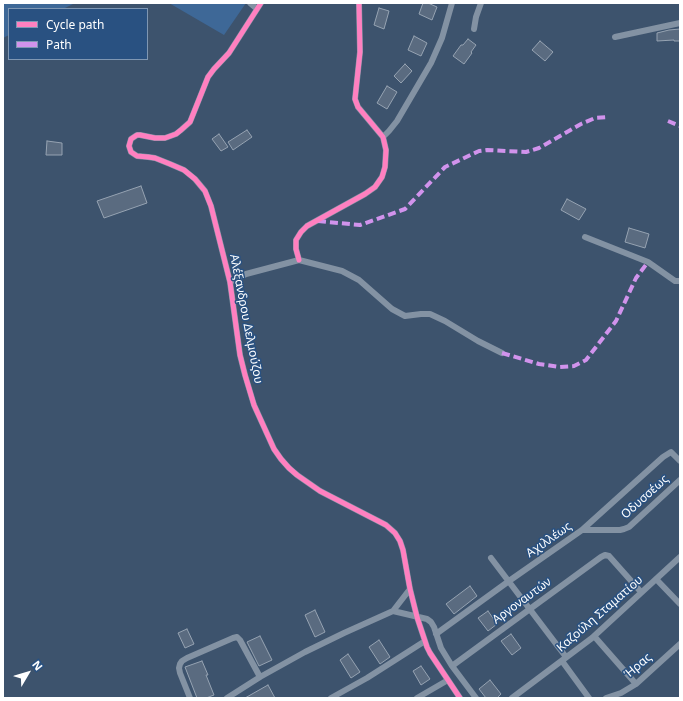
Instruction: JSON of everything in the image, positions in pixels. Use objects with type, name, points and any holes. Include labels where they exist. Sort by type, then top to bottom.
[{"type":"street","points":[[250,3],[257,10]]},
{"type":"street","name":"Αλέξανδρου Δελμούζου","points":[[261,3],[229,53],[208,77],[193,117],[186,126],[176,134],[160,139],[137,135],[131,139],[129,146],[134,155],[155,158],[190,175],[200,185],[209,199],[230,282],[240,355],[245,375],[254,405],[274,449],[289,468],[320,491],[386,525],[392,530],[400,541],[403,550],[410,589],[425,641],[430,653],[460,698]]},
{"type":"street","points":[[299,260],[296,249],[296,240],[301,232],[307,226],[375,187],[382,177],[385,167],[386,150],[384,138],[358,107],[355,99],[360,52],[359,3]]},
{"type":"street","points":[[384,138],[397,121],[431,63],[442,38],[452,3]]},
{"type":"street","points":[[474,29],[481,3]]},
{"type":"street","points":[[615,37],[680,23]]},
{"type":"street","points":[[585,237],[648,262],[675,281],[680,281]]},
{"type":"street","points":[[230,282],[246,274],[299,260],[342,271],[359,280],[392,309],[405,316],[430,314],[502,353]]},
{"type":"street","name":"Αχιλλέως","points":[[436,634],[582,530],[667,454],[671,452],[680,461]]},
{"type":"street","name":"Οδυσσέως","points":[[582,530],[624,529],[630,527],[680,480]]},
{"type":"street","name":"Αργοναυτών","points":[[452,666],[601,557],[606,555],[609,556],[641,592]]},
{"type":"street","name":"Καζούλη Σταματίου","points":[[512,698],[594,636],[680,557]]},
{"type":"street","points":[[491,558],[530,609],[588,698]]},
{"type":"street","points":[[656,579],[680,604]]},
{"type":"street","points":[[227,698],[260,677],[318,646],[393,611],[410,589]]},
{"type":"street","points":[[393,611],[427,619],[431,622],[441,648],[452,666],[476,698]]},
{"type":"street","points":[[594,636],[636,684]]},
{"type":"street","points":[[190,698],[180,673],[179,668],[182,661],[233,638],[237,637],[240,640],[260,677]]},
{"type":"street","points":[[331,698],[367,678],[425,641]]},
{"type":"street","name":"Ήρας","points":[[606,698],[621,693],[636,684],[680,644]]},
{"type":"street","points":[[417,698],[448,680]]},
{"type":"shaded area","points":[[3,3],[75,3],[65,8],[8,8],[8,36],[3,38]]},
{"type":"shaded area","points":[[169,3],[246,3],[224,35]]},
{"type":"building","points":[[423,3],[428,3],[437,7],[432,20],[419,14]]},
{"type":"building","points":[[379,8],[389,11],[384,29],[374,25]]},
{"type":"building","points":[[680,29],[680,41],[657,41],[657,33]]},
{"type":"building","points":[[414,36],[427,43],[421,56],[408,50]]},
{"type":"building","points":[[468,39],[476,45],[464,64],[453,56],[461,45],[463,45]]},
{"type":"building","points":[[540,41],[553,52],[545,61],[532,50]]},
{"type":"building","points":[[405,64],[412,71],[401,83],[394,76]]},
{"type":"building","points":[[387,86],[397,92],[387,109],[377,103]]},
{"type":"building","points":[[247,130],[252,137],[233,150],[228,142]]},
{"type":"building","points":[[219,134],[228,147],[221,151],[212,139]]},
{"type":"building","points":[[47,141],[62,143],[62,155],[46,155]]},
{"type":"building","points":[[141,186],[147,203],[104,218],[97,201]]},
{"type":"building","points":[[567,199],[586,209],[579,220],[561,210]]},
{"type":"building","points":[[629,228],[649,234],[645,248],[625,242]]},
{"type":"building","points":[[470,586],[477,596],[454,614],[446,604]]},
{"type":"building","points":[[315,610],[325,632],[315,637],[305,615]]},
{"type":"building","points":[[488,611],[497,624],[488,631],[478,618]]},
{"type":"building","points":[[187,629],[194,644],[185,648],[178,633]]},
{"type":"building","points":[[511,634],[521,648],[512,655],[501,641]]},
{"type":"building","points":[[260,636],[272,660],[259,666],[247,642]]},
{"type":"building","points":[[379,640],[390,657],[380,664],[369,647]]},
{"type":"building","points":[[348,654],[360,672],[351,678],[340,660]]},
{"type":"building","points":[[202,661],[214,695],[206,698],[197,698],[185,667]]},
{"type":"building","points":[[421,666],[430,679],[421,685],[413,671]]},
{"type":"building","points":[[490,680],[501,694],[497,698],[486,698],[479,689]]},
{"type":"building","points":[[268,685],[275,698],[245,698]]},
{"type":"marked path","points":[[318,221],[360,225],[405,209],[445,167],[479,151],[526,152],[539,148],[581,124],[595,118],[609,117]]},
{"type":"marked path","points":[[668,121],[680,126]]},
{"type":"marked path","points":[[502,353],[539,364],[560,367],[574,366],[586,360],[616,321],[636,278],[648,262]]},
{"type":"cycle path","points":[[261,3],[229,53],[208,77],[190,122],[176,134],[165,138],[137,135],[131,139],[129,146],[131,152],[137,156],[155,158],[184,170],[195,179],[205,191],[211,206],[230,282],[240,355],[245,375],[254,405],[274,449],[289,468],[320,491],[386,525],[395,533],[403,550],[410,589],[427,647],[460,698]]},
{"type":"cycle path","points":[[299,260],[296,249],[296,240],[301,232],[307,226],[375,187],[382,177],[385,167],[386,150],[383,137],[358,107],[355,99],[360,52],[359,3]]}]
